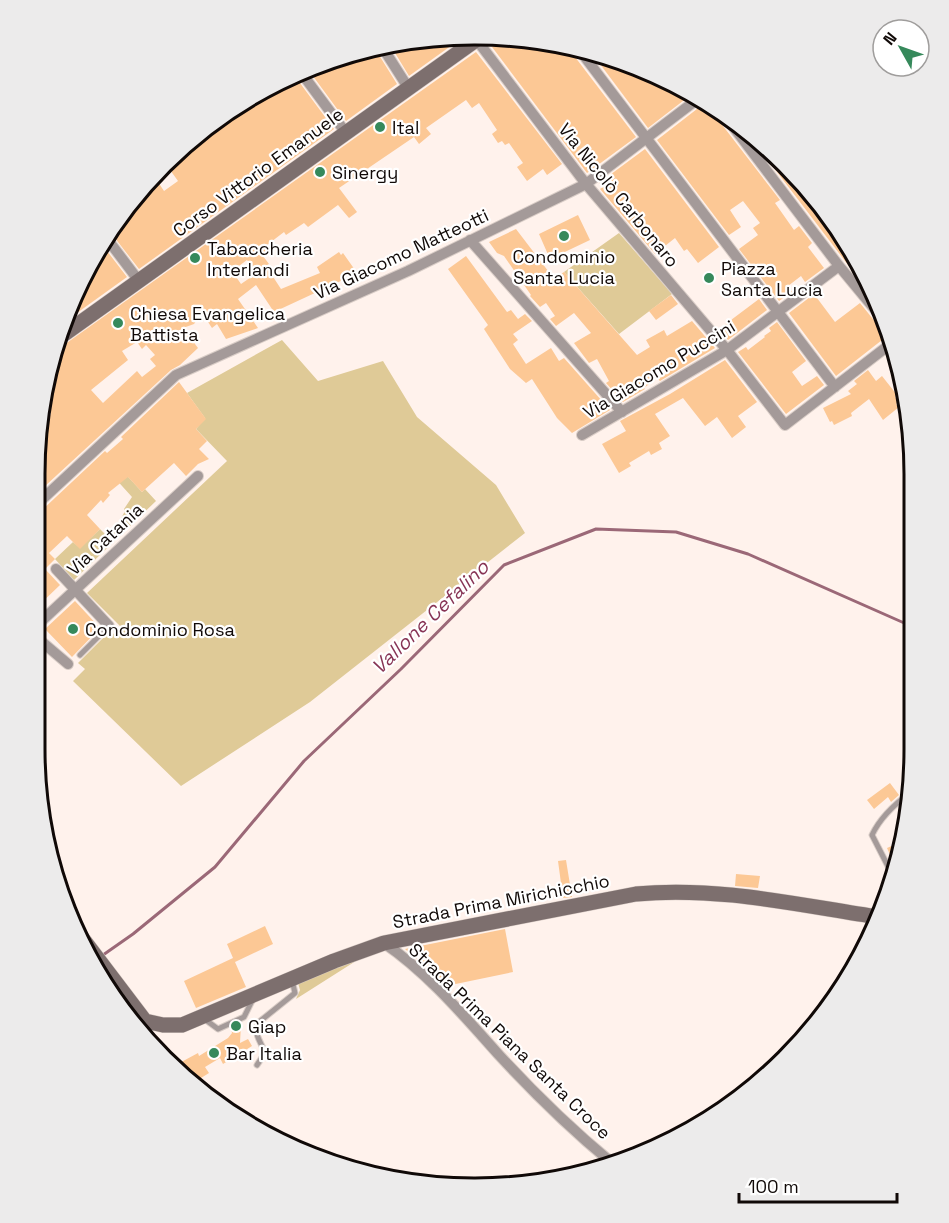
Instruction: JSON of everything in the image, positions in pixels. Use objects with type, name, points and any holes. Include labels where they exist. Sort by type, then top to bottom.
[{"type":"main road","name":"Corso Vittorio Emanuele","points":[[70,330],[409,89],[466,45]]},
{"type":"main road","name":"Strada Prima Mirichicchio","points":[[147,1026],[182,1025],[292,978],[384,943],[636,894],[667,891],[724,894],[870,916]]},
{"type":"main road","points":[[110,975],[125,998]]},
{"type":"street","name":"Via Nicolò Carbonaro","points":[[485,45],[586,184],[727,350],[785,425],[835,387]]},
{"type":"street","points":[[387,54],[409,89]]},
{"type":"street","points":[[587,60],[835,387],[885,348]]},
{"type":"street","points":[[306,80],[346,133]]},
{"type":"street","name":"Via Giacomo Matteotti","points":[[45,497],[176,375],[408,271],[586,184],[691,104]]},
{"type":"street","points":[[741,138],[866,299]]},
{"type":"street","points":[[470,240],[622,412]]},
{"type":"street","points":[[112,245],[139,281]]},
{"type":"street","name":"Via Giacomo Puccini","points":[[582,435],[727,350],[839,266]]},
{"type":"street","name":"Via Catania","points":[[45,618],[198,476]]},
{"type":"street","points":[[56,569],[109,626]]},
{"type":"street","points":[[45,644],[68,664]]},
{"type":"street","name":"Strada Prima Piana Santa Croce","points":[[384,943],[405,958],[476,1028],[548,1105],[606,1157]]},
{"type":"lane","points":[[80,655],[109,626]]},
{"type":"lane","points":[[887,865],[872,835],[901,800]]},
{"type":"lane","points":[[257,1065],[265,1053],[255,1032],[256,1027],[259,1022],[296,993],[292,978]]},
{"type":"shaded area","points":[[619,233],[672,294],[619,334],[564,272]]},
{"type":"shaded area","points":[[282,340],[318,381],[383,361],[417,417],[496,485],[525,533],[310,702],[181,786],[73,681],[85,669],[78,663],[107,634],[110,637],[121,627],[87,593],[227,461],[196,429],[205,418],[187,393]]},
{"type":"shaded area","points":[[121,469],[142,492],[145,489],[156,501],[74,580],[55,559],[73,542],[80,548],[100,529],[109,538],[115,530],[132,497],[113,476]]},
{"type":"shaded area","points":[[359,959],[296,999],[300,990],[298,983]]},
{"type":"building","points":[[451,46],[409,76],[395,52]]},
{"type":"building","points":[[491,46],[531,49],[575,57],[636,137],[587,173]]},
{"type":"building","points":[[476,52],[562,164],[547,175],[543,169],[527,181],[517,167],[523,163],[509,143],[505,145],[502,141],[498,143],[492,134],[497,130],[479,103],[472,108],[466,100],[426,128],[431,134],[419,144],[414,137],[339,188],[357,212],[349,218],[338,205],[308,227],[304,223],[286,235],[284,232],[267,245],[271,250],[263,256],[269,264],[266,266],[281,289],[320,273],[317,267],[339,252],[341,255],[343,253],[355,270],[345,279],[274,312],[256,285],[238,299],[258,328],[226,339],[217,324],[212,328],[202,313],[194,324],[183,328],[198,348],[45,486],[46,446],[53,391],[66,344]],"holes":[[[247,260],[257,273],[241,284],[232,271]],[[137,342],[142,349],[146,345],[155,355],[150,359],[156,366],[142,377],[137,371],[103,403],[91,390],[128,360],[122,351]]]},
{"type":"building","points":[[380,56],[397,84],[346,121],[313,77]]},
{"type":"building","points":[[600,64],[639,78],[684,100],[648,128]]},
{"type":"building","points":[[300,83],[334,129],[139,269],[115,239],[159,184],[164,191],[178,181],[171,171],[213,134],[236,117]]},
{"type":"building","points":[[698,108],[720,122],[780,200],[775,203],[794,230],[799,226],[812,243],[808,247],[824,268],[805,282],[801,276],[788,286],[792,292],[779,301],[739,249],[758,235],[753,228],[760,223],[743,201],[730,210],[741,227],[729,235],[657,140]]},
{"type":"building","points":[[645,149],[719,247],[698,263],[687,249],[684,251],[675,238],[655,254],[600,189],[603,187],[599,183]]},
{"type":"building","points":[[772,165],[815,213],[832,236],[850,268]]},
{"type":"building","name":"Condominio Santa Lucia","points":[[578,215],[590,240],[550,259],[539,234]]},
{"type":"building","points":[[516,229],[558,284],[561,282],[558,276],[564,272],[637,355],[650,347],[646,340],[664,330],[667,336],[692,321],[715,348],[660,381],[657,378],[645,389],[623,402],[606,383],[609,381],[597,359],[589,363],[574,343],[591,333],[574,313],[556,326],[550,319],[555,316],[546,303],[540,307],[530,296],[504,256],[497,253],[489,242]]},
{"type":"building","points":[[108,252],[127,277],[77,313]]},
{"type":"building","points":[[466,256],[507,312],[511,310],[518,319],[525,314],[532,321],[513,334],[518,340],[513,344],[526,364],[551,348],[559,361],[564,358],[610,410],[572,433],[557,418],[532,379],[526,383],[510,369],[484,329],[488,325],[448,269]]},
{"type":"building","points":[[814,294],[835,322],[860,303],[876,323],[882,340],[836,376],[789,313]]},
{"type":"building","points":[[671,295],[678,304],[656,320],[649,311]]},
{"type":"building","points":[[759,299],[767,310],[728,340],[719,329]]},
{"type":"building","points":[[777,322],[806,361],[792,372],[802,386],[817,376],[824,385],[786,414],[738,352],[746,347],[748,350],[765,337],[771,331],[769,328]]},
{"type":"building","points":[[725,360],[757,402],[738,416],[746,427],[732,438],[717,417],[705,426],[683,398],[655,414],[670,436],[659,443],[662,449],[651,455],[649,451],[629,463],[631,466],[619,473],[602,444],[626,431],[620,421]]},
{"type":"building","points":[[868,370],[876,381],[882,376],[896,394],[896,404],[898,407],[883,420],[869,399],[851,413],[852,416],[834,425],[823,408],[851,394],[848,391],[857,384],[854,381]]},
{"type":"building","points":[[179,382],[206,419],[196,429],[207,441],[199,449],[209,459],[198,464],[186,476],[174,463],[142,492],[128,477],[108,493],[110,495],[103,503],[101,500],[87,515],[100,529],[80,549],[67,536],[49,553],[55,559],[45,569],[45,507],[105,451],[107,453],[123,439],[121,437]]},
{"type":"building","points":[[45,569],[60,585],[45,599]]},
{"type":"building","name":"Condominio Rosa","points":[[75,601],[100,628],[72,657],[45,629]]},
{"type":"building","points":[[890,783],[899,795],[891,802],[888,797],[874,809],[867,800]]},
{"type":"building","points":[[893,846],[890,855],[887,848]]},
{"type":"building","points":[[566,860],[572,897],[563,898],[558,861]]},
{"type":"building","points":[[736,874],[760,876],[758,888],[735,886]]},
{"type":"building","points":[[265,926],[273,944],[235,962],[246,987],[196,1008],[184,981],[233,958],[227,944]]},
{"type":"building","points":[[505,929],[513,972],[446,986],[405,949]]},
{"type":"building","points":[[241,1024],[240,1043],[248,1039],[252,1046],[223,1064],[220,1058],[205,1067],[209,1073],[200,1079],[181,1062],[198,1053],[199,1056],[228,1038],[232,1033],[231,1029]]},
{"type":"waterway","name":"Vallone Cefalino","points":[[103,955],[133,934],[215,867],[304,761],[401,669],[504,565],[596,529],[676,532],[748,554],[904,623]]},
{"type":"place","name":"Ital","points":[[380,127]]},
{"type":"place","name":"Sinergy","points":[[320,172]]},
{"type":"place","name":"Condominio Santa Lucia","points":[[564,236]]},
{"type":"place","name":"Tabaccheria Interlandi","points":[[195,258]]},
{"type":"place","name":"Piazza Santa Lucia","points":[[709,278]]},
{"type":"place","name":"Chiesa Evangelica Battista","points":[[118,323]]},
{"type":"place","name":"Condominio Rosa","points":[[73,629]]},
{"type":"place","name":"Giap","points":[[236,1026]]},
{"type":"place","name":"Bar Italia","points":[[214,1053]]}]
